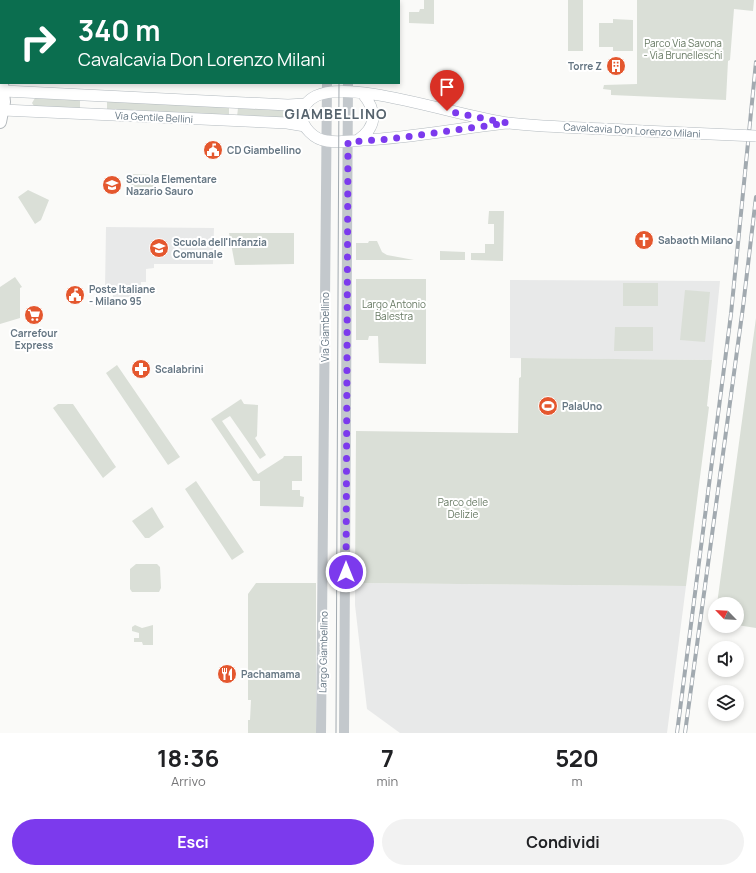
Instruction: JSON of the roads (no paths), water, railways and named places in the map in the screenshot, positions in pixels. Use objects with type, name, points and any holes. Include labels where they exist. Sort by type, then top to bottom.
[{"type":"main road","name":"Via Gentile Bellini","points":[[3,87],[31,93],[288,105],[305,104]]},
{"type":"main road","points":[[1,116],[3,87]]},
{"type":"main road","points":[[326,141],[315,136],[305,126],[302,118],[305,104],[327,87]]},
{"type":"main road","name":"Cavalcavia Don Lorenzo Milani","points":[[327,87],[354,90],[507,123],[756,136]]},
{"type":"main road","points":[[354,90],[373,110],[373,120],[368,131],[354,141]]},
{"type":"main road","points":[[29,112],[31,93]]},
{"type":"main road","points":[[232,121],[233,102]]},
{"type":"main road","points":[[287,123],[293,115],[292,109],[288,105]]},
{"type":"main road","name":"Via Gentile Bellini","points":[[1,116],[29,112],[287,123],[305,126]]},
{"type":"main road","name":"Cavalcavia Don Lorenzo Milani","points":[[326,141],[390,139],[507,123]]},
{"type":"street","name":"Via Giambellino","points":[[324,571],[327,87]]},
{"type":"street","points":[[344,733],[354,90]]},
{"type":"street","name":"Largo Giambellino","points":[[321,733],[324,571]]},
{"type":"tram line","points":[[336,733],[339,84]]},
{"type":"railway","points":[[677,733],[731,314],[756,62]]},
{"type":"railway","points":[[685,733],[743,307],[756,197]]},
{"type":"place","name":"Torre Z","points":[[616,66]]},
{"type":"place","name":"CD Giambellino","points":[[213,150]]},
{"type":"place","name":"Scuola Elementare Nazario Sauro","points":[[112,185]]},
{"type":"place","name":"Sabaoth Milano","points":[[644,240]]},
{"type":"place","name":"Scuola dell'Infanzia Comunale","points":[[159,248]]},
{"type":"place","name":"Poste Italiane - Milano 95","points":[[75,295]]},
{"type":"place","name":"Carrefour Express","points":[[34,315]]},
{"type":"place","name":"Scalabrini","points":[[141,369]]},
{"type":"place","name":"PalaUno","points":[[548,406]]},
{"type":"place","name":"Pachamama","points":[[227,674]]},
{"type":"district","name":"GIAMBELLINO","points":[[336,114]]},
{"type":"park label","name":"Parco Via Savona - Via Brunelleschi","points":[[683,48]]},
{"type":"park label","name":"Largo Antonio Balestra","points":[[394,310]]},
{"type":"park label","name":"Parco delle Delizie","points":[[463,508]]}]
